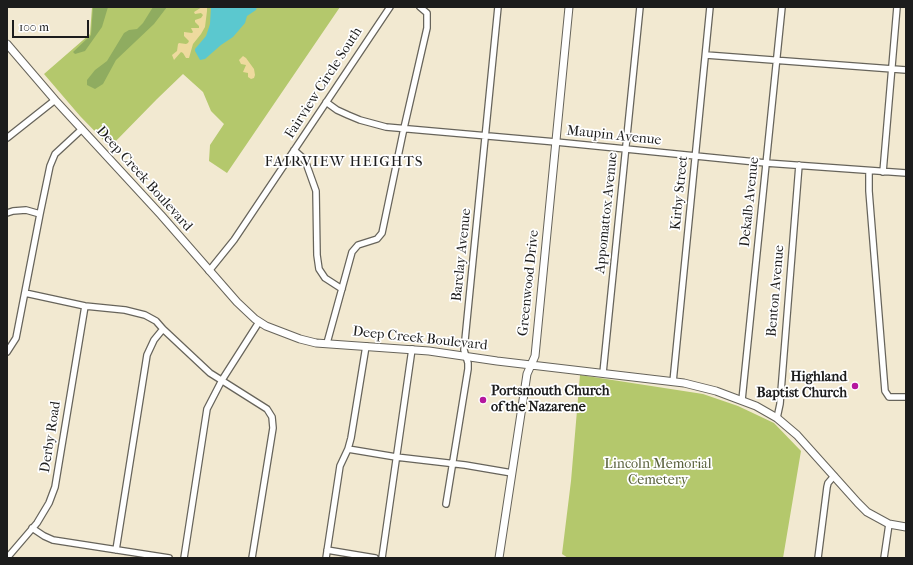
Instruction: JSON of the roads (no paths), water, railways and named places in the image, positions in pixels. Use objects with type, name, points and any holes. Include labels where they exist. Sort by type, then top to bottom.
[{"type":"street","name":"Fairview Circle South","points":[[209,271],[234,240],[390,7]]},
{"type":"street","points":[[327,343],[350,258],[355,247],[377,239],[382,233],[427,28],[427,13],[420,7]]},
{"type":"street","name":"Barclay Avenue","points":[[446,504],[468,369],[468,363],[464,350],[498,7]]},
{"type":"street","name":"Greenwood Drive","points":[[499,558],[527,374],[535,356],[569,7]]},
{"type":"street","name":"Appomattox Avenue","points":[[603,373],[640,7]]},
{"type":"street","name":"Kirby Street","points":[[673,382],[710,7]]},
{"type":"street","name":"Dekalb Avenue","points":[[742,400],[782,7]]},
{"type":"street","points":[[883,172],[896,7]]},
{"type":"street","name":"Deep Creek Boulevard","points":[[8,48],[237,302],[259,322],[266,326],[300,339],[316,343],[412,349],[697,385],[742,400],[767,411],[797,435],[867,512],[889,524],[906,527]]},
{"type":"street","points":[[706,55],[906,70]]},
{"type":"street","points":[[7,138],[55,100]]},
{"type":"street","name":"Maupin Avenue","points":[[326,102],[337,110],[360,120],[386,127],[556,142],[696,157],[906,174]]},
{"type":"street","points":[[7,352],[16,338],[50,166],[55,154],[82,129]]},
{"type":"street","points":[[294,150],[306,163],[316,191],[317,255],[319,269],[325,278],[342,289]]},
{"type":"street","name":"Benton Avenue","points":[[777,418],[780,404],[799,165]]},
{"type":"street","points":[[869,171],[869,191],[885,391],[889,397],[906,398]]},
{"type":"street","points":[[7,214],[13,211],[26,210],[40,214]]},
{"type":"street","points":[[25,294],[85,306],[125,310],[145,315],[156,321],[207,370],[267,409],[272,416],[273,428],[252,558]]},
{"type":"street","name":"Derby Road","points":[[7,558],[37,523],[49,502],[55,487],[85,306]]},
{"type":"street","points":[[184,558],[207,409],[222,380],[259,322]]},
{"type":"street","points":[[116,550],[146,355],[154,340],[163,329]]},
{"type":"street","points":[[326,558],[340,466],[348,449],[351,438],[366,346]]},
{"type":"street","points":[[382,558],[412,349]]},
{"type":"street","points":[[348,449],[512,473]]},
{"type":"street","points":[[818,558],[827,487],[828,483],[834,476]]},
{"type":"street","points":[[884,558],[889,524]]},
{"type":"street","points":[[32,528],[44,536],[54,540],[169,558]]},
{"type":"street","points":[[327,550],[375,558]]},
{"type":"water","points":[[211,7],[257,7],[256,10],[247,16],[245,23],[233,37],[205,59],[200,60],[195,49],[206,36],[210,24]]},
{"type":"place","name":"Highland Baptist Church","points":[[855,386]]},
{"type":"place","name":"Portsmouth Church of the Nazarene","points":[[483,400]]},
{"type":"district","name":"FAIRVIEW HEIGHTS","points":[[344,162]]},
{"type":"park label","name":"Lincoln Memorial Cemetery","points":[[658,474]]}]
